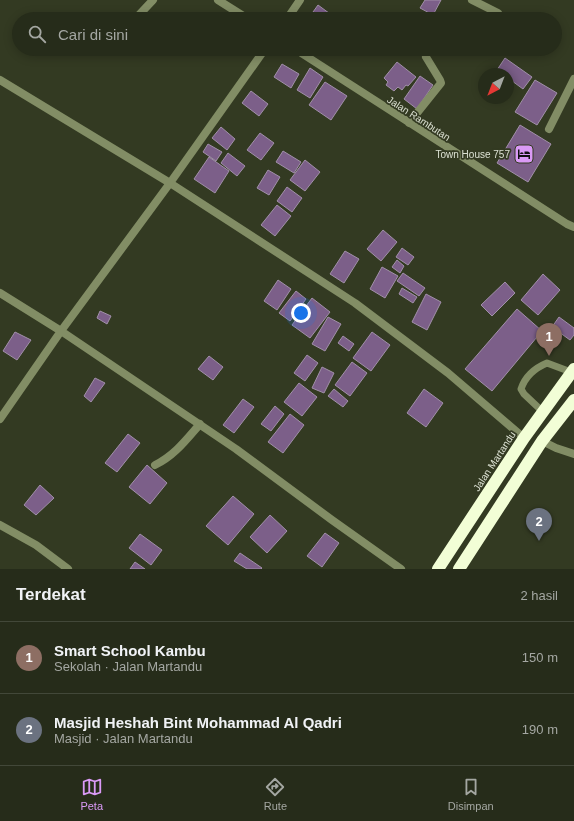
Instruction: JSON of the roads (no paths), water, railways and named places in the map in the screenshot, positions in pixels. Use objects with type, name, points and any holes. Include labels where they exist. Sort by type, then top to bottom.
[{"type":"highway","name":"Jalan Martandu","points":[[438,569],[542,411],[573,371]]},
{"type":"highway","points":[[459,569],[542,441],[574,400]]},
{"type":"street","points":[[142,12],[153,0]]},
{"type":"street","points":[[218,0],[237,12]]},
{"type":"street","points":[[292,12],[300,0]]},
{"type":"street","points":[[472,0],[496,12]]},
{"type":"street","points":[[0,419],[61,331],[170,183],[260,56]]},
{"type":"street","name":"Jalan Rambutan","points":[[306,56],[567,224],[574,227]]},
{"type":"street","points":[[409,123],[441,83],[426,57]]},
{"type":"street","points":[[549,129],[574,79]]},
{"type":"street","points":[[0,80],[170,183],[355,304],[448,373],[524,438]]},
{"type":"street","points":[[0,293],[61,331],[200,424],[401,569]]},
{"type":"street","points":[[155,465],[163,461],[178,449],[200,424]]},
{"type":"street","points":[[542,441],[556,448],[574,454]]},
{"type":"street","points":[[0,525],[36,545],[68,569]]},
{"type":"lane","points":[[542,411],[524,394],[521,389],[527,377],[540,366],[547,363],[573,371]]},
{"type":"place","name":"Town House 757","points":[[524,154]]},
{"type":"place","name":"Smart School Kambu","points":[[549,356]]},
{"type":"place","name":"Masjid Heshah Bint Mohammad Al Qadri","points":[[539,541]]}]
